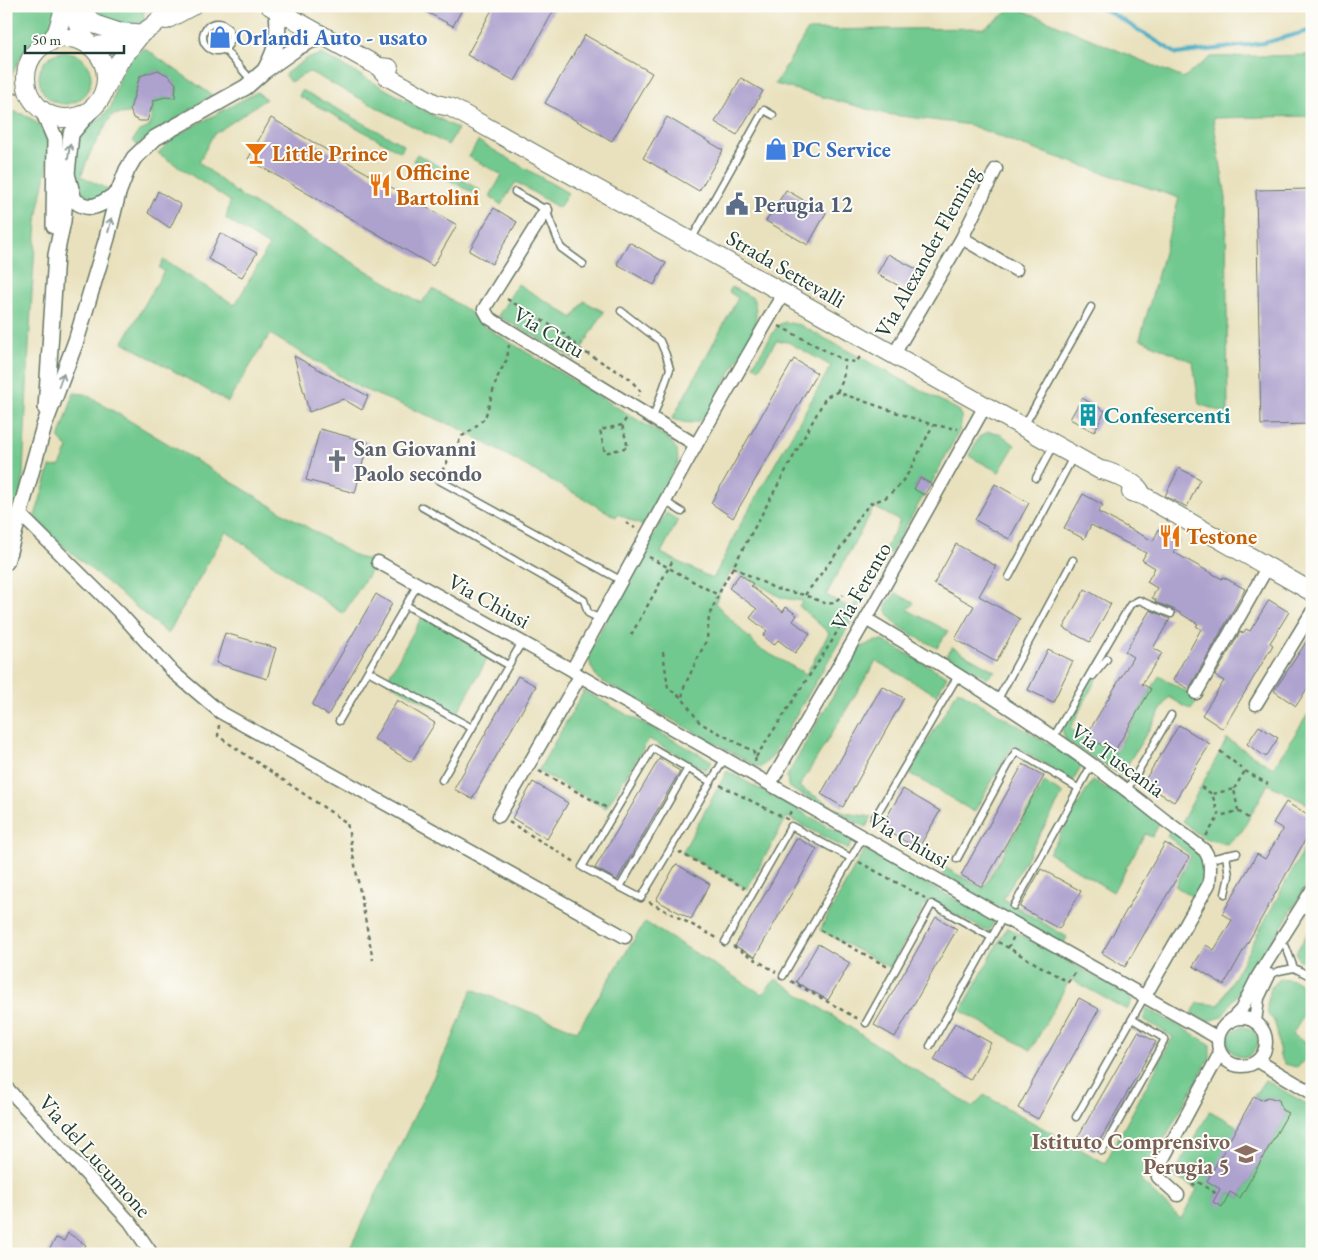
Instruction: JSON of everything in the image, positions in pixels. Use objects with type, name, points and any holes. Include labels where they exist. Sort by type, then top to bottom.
[{"type":"main road","points":[[50,42],[56,32],[65,6]]},
{"type":"main road","points":[[71,6],[81,32],[104,65],[105,88]]},
{"type":"main road","points":[[77,6],[94,24],[118,32],[142,33]]},
{"type":"main road","points":[[142,33],[102,46],[90,46],[77,40],[63,38],[50,42],[40,48],[32,58],[27,69],[26,81],[34,103],[43,111],[55,117],[68,118],[82,115],[93,108],[100,99],[119,62],[142,33],[158,21],[166,12],[176,6]]},
{"type":"main road","points":[[158,21],[170,19],[192,6]]},
{"type":"main road","name":"Strada Settevalli","points":[[274,8],[379,66],[388,77],[436,104],[450,107],[893,356],[1024,427],[1100,470],[1105,478],[1135,494],[1142,495],[1312,592]]},
{"type":"street","points":[[264,71],[274,54],[277,42],[278,27],[274,8]]},
{"type":"street","points":[[6,562],[21,515],[44,426],[76,341],[107,238],[118,193],[134,158],[155,138],[246,87],[264,71],[298,47],[312,40],[326,37]]},
{"type":"street","points":[[44,426],[56,255],[63,221],[71,134],[93,108]]},
{"type":"street","points":[[43,111],[55,139],[53,218],[56,255]]},
{"type":"street","name":"Via Alexander Fleming","points":[[893,356],[962,238],[996,168]]},
{"type":"street","points":[[66,174],[74,200],[85,207],[96,206],[118,193]]},
{"type":"street","name":"Via Cutu","points":[[546,210],[484,309],[489,318],[696,445]]},
{"type":"street","points":[[962,238],[1016,270]]},
{"type":"street","points":[[500,816],[576,673],[600,619],[696,445],[783,294]]},
{"type":"street","name":"Via Ferento","points":[[770,784],[866,619],[985,406]]},
{"type":"street","points":[[21,515],[120,613],[174,673],[220,712],[625,937]]},
{"type":"street","name":"Via Chiusi","points":[[378,562],[1218,1038]]},
{"type":"street","points":[[1196,692],[1268,566]]},
{"type":"street","points":[[1256,704],[1312,612]]},
{"type":"street","name":"Via Tuscania","points":[[866,619],[959,674],[1092,764],[1195,842],[1205,851],[1210,859]]},
{"type":"street","points":[[1145,996],[1209,884],[1210,859]]},
{"type":"street","points":[[1229,1022],[1242,1018],[1255,1022],[1261,1027],[1267,1041],[1263,1055],[1252,1065],[1237,1066],[1230,1064],[1220,1053],[1218,1038],[1224,1026],[1241,1010],[1258,976],[1312,890]]},
{"type":"street","points":[[1255,1022],[1258,998],[1268,976],[1312,906]]},
{"type":"street","points":[[1178,1195],[1158,1177],[1157,1170],[1220,1053]]},
{"type":"street","points":[[1258,1061],[1312,1093]]},
{"type":"street","name":"Via del Lucumone","points":[[6,1087],[130,1222],[152,1254]]},
{"type":"lane","points":[[217,23],[229,29],[232,37],[225,50],[215,52],[206,47],[203,38],[205,29],[217,23]]},
{"type":"lane","points":[[225,50],[252,81]]},
{"type":"lane","points":[[690,241],[764,110],[773,116]]},
{"type":"lane","points":[[515,192],[546,210],[561,248],[583,264]]},
{"type":"lane","points":[[1024,427],[1091,307]]},
{"type":"lane","points":[[622,311],[660,341],[670,369],[652,418]]},
{"type":"lane","points":[[1036,478],[1053,444]]},
{"type":"lane","points":[[1009,577],[1074,456]]},
{"type":"lane","points":[[437,479],[622,581]]},
{"type":"lane","points":[[666,502],[682,512]]},
{"type":"lane","points":[[422,507],[584,600],[588,612],[600,619]]},
{"type":"lane","points":[[997,701],[1073,560]]},
{"type":"lane","points":[[339,721],[418,584]]},
{"type":"lane","points":[[1053,738],[1130,605],[1139,600],[1171,614]]},
{"type":"lane","points":[[406,605],[508,665]]},
{"type":"lane","points":[[442,780],[522,642]]},
{"type":"lane","points":[[1081,691],[1107,659]]},
{"type":"lane","points":[[368,671],[472,728]]},
{"type":"lane","points":[[874,819],[959,674]]},
{"type":"lane","points":[[1127,790],[1171,714]]},
{"type":"lane","points":[[711,782],[653,748],[582,867],[641,898],[726,758]]},
{"type":"lane","points":[[956,860],[1016,751],[1078,788]]},
{"type":"lane","points":[[1014,906],[1092,764]]},
{"type":"lane","points":[[620,887],[688,768]]},
{"type":"lane","points":[[725,942],[790,826],[851,858]]},
{"type":"lane","points":[[783,976],[862,837]]},
{"type":"lane","points":[[1210,859],[1238,853]]},
{"type":"lane","points":[[1225,894],[1229,876],[1226,855]]},
{"type":"lane","points":[[866,1023],[932,904],[991,937]]},
{"type":"lane","points":[[930,1046],[1003,917]]},
{"type":"lane","points":[[1286,947],[1294,968]]},
{"type":"lane","points":[[1268,976],[1279,971],[1294,968],[1312,977]]},
{"type":"lane","points":[[1076,1117],[1145,996]]},
{"type":"lane","points":[[1102,1151],[1165,1039],[1132,1019]]},
{"type":"path","points":[[6,96],[28,90]]},
{"type":"path","points":[[778,325],[845,361],[856,362],[860,357]]},
{"type":"path","points":[[437,479],[462,436],[485,418],[497,378],[507,359],[509,342]]},
{"type":"path","points":[[682,698],[684,687],[707,639],[709,616],[718,595],[826,397],[837,392],[843,380],[845,361]]},
{"type":"path","points":[[837,392],[933,425],[960,429],[971,434]]},
{"type":"path","points":[[806,595],[845,542],[860,515],[871,503],[885,498],[910,472],[933,425]]},
{"type":"path","points":[[626,523],[641,532]]},
{"type":"path","points":[[644,554],[718,595]]},
{"type":"path","points":[[631,635],[673,560]]},
{"type":"path","points":[[732,567],[776,589],[806,595],[826,604],[832,603],[843,595]]},
{"type":"path","points":[[755,765],[756,757],[852,609]]},
{"type":"path","points":[[663,652],[668,688],[682,698],[700,723],[753,751],[756,757]]},
{"type":"path","points":[[220,712],[218,736],[347,824],[373,960]]},
{"type":"path","points":[[1220,752],[1245,771],[1268,784]]},
{"type":"path","points":[[538,771],[614,813]]},
{"type":"path","points":[[1245,771],[1234,789],[1238,811],[1248,818]]},
{"type":"path","points":[[711,782],[719,784],[787,819],[793,807]]},
{"type":"path","points":[[1201,787],[1212,794],[1218,816]]},
{"type":"path","points":[[1212,794],[1234,789]]},
{"type":"path","points":[[1204,839],[1218,816],[1238,811]]},
{"type":"path","points":[[500,816],[582,867]]},
{"type":"path","points":[[672,847],[747,889]]},
{"type":"path","points":[[851,858],[928,899]]},
{"type":"path","points":[[641,898],[725,942],[866,1023]]},
{"type":"path","points":[[812,926],[890,968]]},
{"type":"path","points":[[991,937],[1068,982]]},
{"type":"path","points":[[1192,1186],[1198,1182],[1217,1194]]},
{"type":"green space","points":[[6,6],[54,6],[55,14],[50,26],[22,55],[6,84],[6,63],[10,55],[6,44]]},
{"type":"green space","points":[[90,6],[151,6],[143,12],[145,22],[128,24],[108,19],[94,11]]},
{"type":"green space","points":[[1015,7],[1183,78],[1211,57],[1312,55],[1312,116],[1213,118],[1226,198],[1228,414],[1199,404],[1193,362],[1140,339],[1179,198],[1018,144],[970,125],[886,114],[775,84],[808,30],[984,28]]},
{"type":"green space","points":[[144,48],[212,95],[137,145],[133,141],[138,132],[149,127],[154,100],[166,97],[175,98],[176,84],[169,76],[158,70],[140,76],[129,113],[112,115],[91,151],[81,176],[109,190],[100,197],[88,197],[81,193],[74,179],[73,160],[77,135],[102,117],[111,107],[119,77],[129,60]]},
{"type":"green space","points":[[60,52],[70,52],[84,59],[91,73],[91,83],[84,97],[70,104],[60,104],[50,100],[43,93],[39,83],[39,73],[43,63],[50,56]]},
{"type":"green space","points":[[322,54],[458,129],[448,145],[312,73],[309,72],[290,82],[285,74],[306,59]]},
{"type":"green space","points":[[302,90],[404,145],[401,152],[299,96]]},
{"type":"green space","points":[[257,92],[266,99],[213,135],[199,162],[238,194],[421,303],[433,289],[467,310],[485,327],[669,439],[677,450],[678,462],[643,526],[618,514],[616,517],[459,428],[360,388],[270,334],[228,402],[123,342],[164,271],[159,268],[163,260],[235,305],[269,246],[226,219],[230,201],[158,153],[174,137]]},
{"type":"green space","points":[[6,110],[29,117],[39,125],[45,136],[48,156],[38,212],[34,259],[21,515],[6,518]]},
{"type":"green space","points":[[478,141],[568,193],[559,208],[516,182],[501,205],[490,196],[502,175],[469,157]]},
{"type":"green space","points":[[417,154],[480,190],[477,195],[413,161]]},
{"type":"green space","points":[[518,284],[573,318],[584,301],[604,312],[575,359],[498,316]]},
{"type":"green space","points":[[732,287],[753,298],[756,315],[753,333],[706,416],[689,423],[672,419],[738,298],[729,292]]},
{"type":"green space","points":[[785,322],[800,325],[958,410],[962,418],[960,429],[931,484],[920,478],[914,488],[924,495],[890,554],[884,551],[900,521],[874,507],[826,595],[852,609],[875,567],[881,571],[771,758],[760,768],[598,679],[591,667],[588,653],[666,513],[678,520],[661,553],[713,579],[739,527],[831,366],[788,342],[776,341],[759,369],[753,365],[778,325]],"holes":[[[732,569],[782,598],[803,601],[799,606],[829,633],[806,674],[759,648],[715,603]]]},
{"type":"green space","points":[[74,393],[85,394],[357,557],[376,562],[343,614],[226,531],[168,634],[42,528],[35,516],[50,467],[60,466],[68,448],[59,439]]},
{"type":"green space","points":[[988,432],[999,433],[1015,445],[999,472],[969,456],[979,437]]},
{"type":"green space","points":[[896,593],[914,603],[908,610],[948,631],[937,648],[906,631],[892,619],[886,605]]},
{"type":"green space","points":[[423,615],[490,654],[454,719],[386,681]]},
{"type":"green space","points":[[874,641],[884,641],[947,676],[937,695],[876,661],[799,787],[845,813],[872,817],[866,827],[795,791],[788,786],[787,776],[860,648]]},
{"type":"green space","points":[[952,647],[995,671],[988,678],[946,655]]},
{"type":"green space","points":[[1101,657],[1107,659],[1070,729],[1115,753],[1159,676],[1199,699],[1191,710],[1169,697],[1121,775],[1066,741],[1062,730]]},
{"type":"green space","points":[[958,690],[1083,764],[1073,781],[1013,745],[974,812],[909,773]]},
{"type":"green space","points":[[584,691],[712,761],[706,770],[649,739],[606,808],[538,771]]},
{"type":"green space","points":[[1312,708],[1312,806],[1268,784],[1242,831],[1227,844],[1204,839],[1182,821],[1227,739],[1273,768]]},
{"type":"green space","points":[[727,771],[853,840],[848,850],[787,817],[747,889],[682,853]]},
{"type":"green space","points":[[1093,780],[1161,821],[1152,837],[1145,834],[1113,892],[1049,853]]},
{"type":"green space","points":[[1044,782],[1063,794],[1003,899],[1067,937],[1063,945],[942,875],[946,868],[983,889]]},
{"type":"green space","points":[[1170,829],[1195,850],[1202,863],[1202,879],[1193,897],[1175,886],[1191,856],[1167,836]]},
{"type":"green space","points":[[1312,834],[1312,877],[1248,982],[1222,1017],[1209,1021],[1191,1014],[1198,1003],[1219,1005]]},
{"type":"green space","points":[[864,850],[995,921],[988,932],[928,900],[890,968],[820,930]]},
{"type":"green space","points":[[645,922],[762,994],[776,979],[972,1107],[984,1095],[1105,1163],[1173,1037],[1143,1019],[1147,1008],[1210,1044],[1210,1057],[1141,1181],[1181,1219],[1197,1189],[1167,1173],[1167,1167],[1176,1170],[1210,1111],[1237,1126],[1220,1189],[1213,1202],[1222,1206],[1230,1192],[1240,1198],[1288,1113],[1282,1110],[1278,1100],[1268,1097],[1261,1100],[1254,1096],[1265,1080],[1312,1107],[1312,1254],[347,1254],[454,1035],[472,989],[577,1031]]},
{"type":"green space","points":[[1312,926],[1312,965],[1298,959],[1296,952]]},
{"type":"green space","points":[[1007,927],[1133,998],[1127,1010],[1070,979],[1031,1050],[961,1011]]},
{"type":"green space","points":[[1281,978],[1294,980],[1312,991],[1312,1002],[1292,1035],[1312,1046],[1312,1049],[1307,1058],[1296,1067],[1285,1064],[1280,1057],[1277,1031],[1274,1021],[1268,1015],[1267,1005],[1271,987]]},
{"type":"green space","points":[[1243,1027],[1254,1031],[1258,1042],[1254,1053],[1243,1057],[1232,1053],[1228,1042],[1232,1031]]},
{"type":"building","points":[[415,6],[464,6],[453,26]]},
{"type":"building","points":[[494,6],[546,6],[554,10],[515,81],[467,55]]},
{"type":"building","points":[[585,35],[652,73],[612,141],[545,103]]},
{"type":"building","points":[[158,70],[169,76],[176,84],[175,98],[166,97],[154,100],[147,121],[133,118],[130,109],[140,76]]},
{"type":"building","points":[[741,78],[763,91],[737,135],[715,122]]},
{"type":"building","points":[[667,117],[723,150],[699,191],[643,158]]},
{"type":"building","points":[[271,118],[457,225],[433,266],[248,159]]},
{"type":"building","points":[[1312,189],[1312,424],[1261,425],[1256,190]]},
{"type":"building","points":[[786,190],[826,213],[808,245],[766,221]]},
{"type":"building","points":[[158,191],[181,205],[170,228],[148,213]]},
{"type":"building","points":[[494,208],[517,222],[492,264],[469,251]]},
{"type":"building","points":[[220,233],[257,253],[242,277],[208,259]]},
{"type":"building","points":[[629,242],[666,263],[654,285],[617,264]]},
{"type":"building","points":[[888,254],[922,272],[912,293],[877,274]]},
{"type":"building","points":[[294,356],[368,396],[362,410],[343,399],[309,412]]},
{"type":"building","points":[[794,359],[817,373],[733,518],[711,503]]},
{"type":"building","name":"Confesercenti","points":[[1082,398],[1105,411],[1094,432],[1070,419]]},
{"type":"building","name":"San Giovanni Paolo secondo","points":[[320,429],[368,442],[355,493],[306,480]]},
{"type":"building","points":[[1179,468],[1200,479],[1187,507],[1165,496]]},
{"type":"building","points":[[920,478],[931,484],[924,495],[914,489]]},
{"type":"building","points":[[995,484],[1029,503],[1009,539],[975,520]]},
{"type":"building","points":[[1083,494],[1103,505],[1098,512],[1153,541],[1159,529],[1180,541],[1173,552],[1222,579],[1223,577],[1245,589],[1189,689],[1173,680],[1201,629],[1196,626],[1198,624],[1173,609],[1155,602],[1156,600],[1152,598],[1157,588],[1147,582],[1155,568],[1142,560],[1146,553],[1091,525],[1084,539],[1064,528]]},
{"type":"building","points":[[956,544],[996,566],[979,596],[1020,619],[996,662],[955,639],[974,606],[934,584]]},
{"type":"building","points":[[740,574],[753,584],[751,586],[783,612],[786,607],[797,615],[793,621],[810,634],[795,653],[778,640],[774,645],[763,636],[767,631],[750,618],[757,609],[729,588]]},
{"type":"building","points":[[1085,589],[1111,604],[1090,642],[1063,628]]},
{"type":"building","points":[[376,594],[392,604],[328,715],[312,705]]},
{"type":"building","points":[[1269,600],[1289,612],[1270,643],[1273,645],[1223,729],[1202,715],[1224,681],[1215,676],[1240,632],[1243,633],[1246,629],[1250,631]]},
{"type":"building","points":[[1150,610],[1170,619],[1153,648],[1162,653],[1142,684],[1151,689],[1114,752],[1086,736],[1133,657],[1125,652]]},
{"type":"building","points":[[225,633],[276,648],[267,679],[216,663]]},
{"type":"building","points":[[1312,633],[1312,681],[1296,706],[1274,691]]},
{"type":"building","points":[[1048,649],[1073,661],[1053,702],[1028,690]]},
{"type":"building","points":[[518,676],[536,686],[472,799],[454,789]]},
{"type":"building","points":[[882,686],[904,698],[843,807],[821,794]]},
{"type":"building","points":[[397,700],[435,723],[411,762],[374,739]]},
{"type":"building","points":[[1179,725],[1210,744],[1174,802],[1143,783]]},
{"type":"building","points":[[1259,726],[1278,738],[1266,757],[1247,744]]},
{"type":"building","points":[[659,759],[680,771],[617,880],[595,868]]},
{"type":"building","points":[[1023,764],[1044,776],[982,887],[961,875]]},
{"type":"building","points":[[533,782],[568,803],[547,839],[512,818]]},
{"type":"building","points":[[903,789],[940,811],[918,849],[881,827]]},
{"type":"building","points":[[1286,802],[1312,818],[1312,828],[1224,985],[1193,966],[1206,945],[1214,950],[1232,920],[1222,914],[1257,854],[1265,859],[1283,829],[1273,823]]},
{"type":"building","points":[[797,838],[817,849],[755,957],[735,946]]},
{"type":"building","points":[[1165,843],[1189,857],[1125,967],[1102,953]]},
{"type":"building","points":[[676,864],[710,884],[691,919],[656,900]]},
{"type":"building","points":[[1041,869],[1081,891],[1059,929],[1020,907]]},
{"type":"building","points":[[936,917],[957,929],[895,1037],[874,1025]]},
{"type":"building","points":[[818,944],[850,963],[828,1000],[796,982]]},
{"type":"building","points":[[1079,998],[1099,1009],[1038,1119],[1018,1108]]},
{"type":"building","points":[[955,1023],[991,1043],[970,1080],[934,1060]]},
{"type":"building","points":[[1138,1032],[1156,1042],[1094,1151],[1076,1140]]},
{"type":"building","name":"Istituto Comprensivo Perugia 5","points":[[1254,1096],[1261,1100],[1268,1097],[1279,1100],[1282,1110],[1288,1113],[1240,1198],[1230,1192],[1222,1207],[1213,1202],[1220,1189],[1207,1181]]},
{"type":"building","points":[[68,1233],[86,1245],[81,1254],[47,1254],[56,1238],[64,1241]]},
{"type":"waterway","points":[[917,6],[928,6]]},
{"type":"waterway","points":[[1092,6],[1108,11],[1177,54],[1264,43],[1312,30]]},
{"type":"place","name":"Orlandi Auto - usato","points":[[220,37]]},
{"type":"place","name":"PC Service","points":[[776,149]]},
{"type":"place","name":"Little Prince","points":[[256,153]]},
{"type":"place","name":"Officine Bartolini","points":[[380,185]]},
{"type":"place","name":"Perugia 12","points":[[737,204]]},
{"type":"place","name":"Confesercenti","points":[[1088,415]]},
{"type":"place","name":"San Giovanni Paolo secondo","points":[[337,461]]},
{"type":"place","name":"Testone","points":[[1170,536]]},
{"type":"place","name":"Istituto Comprensivo Perugia 5","points":[[1246,1154]]}]
